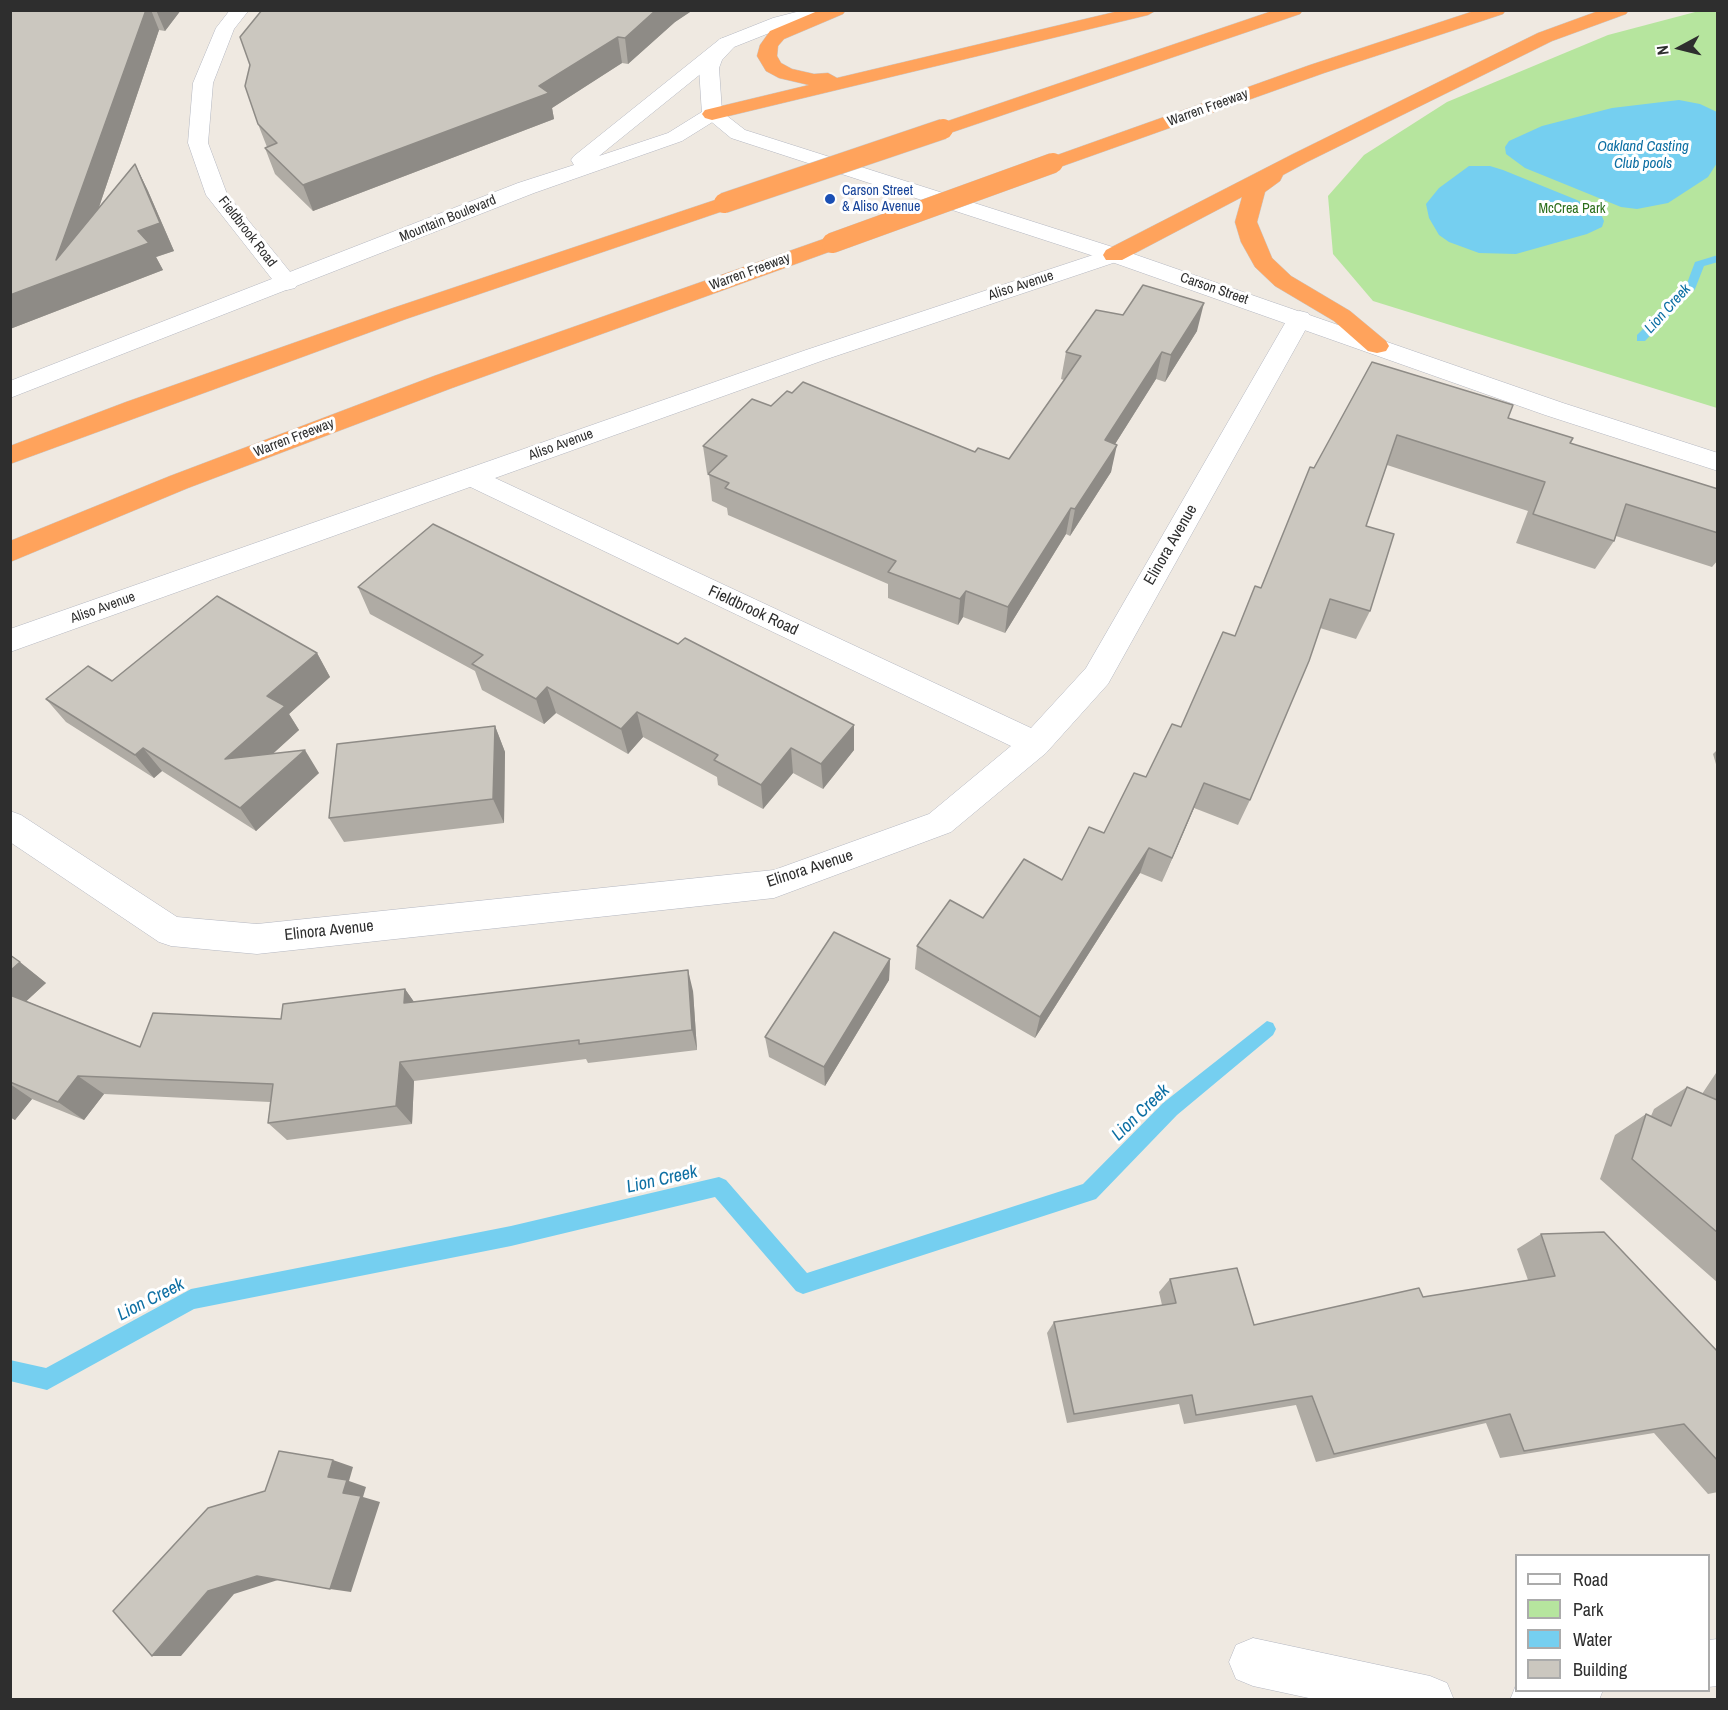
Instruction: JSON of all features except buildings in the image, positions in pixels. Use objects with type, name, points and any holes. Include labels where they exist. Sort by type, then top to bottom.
[{"type":"highway","points":[[837,10],[777,35],[769,45],[767,56],[773,67],[786,74],[814,80],[893,71]]},
{"type":"highway","points":[[712,114],[1148,10]]},
{"type":"highway","points":[[10,456],[135,408],[398,314],[1294,10]]},
{"type":"highway","name":"Warren Freeway","points":[[10,552],[179,482],[443,382],[1328,65],[1497,10]]},
{"type":"highway","points":[[1114,255],[1300,158],[1545,37],[1620,10]]},
{"type":"highway","points":[[1300,158],[1256,189],[1249,205],[1246,222],[1251,242],[1263,262],[1283,281],[1342,316],[1377,346]]},
{"type":"street","name":"Fieldbrook Road","points":[[240,10],[225,28],[203,83],[198,143],[217,195],[287,283]]},
{"type":"street","points":[[562,175],[727,43],[780,22],[828,10]]},
{"type":"street","points":[[712,114],[709,68],[713,58],[727,43]]},
{"type":"street","name":"Mountain Boulevard","points":[[10,390],[562,175],[675,136],[712,114]]},
{"type":"street","name":"Carson Street","points":[[712,114],[738,134],[993,218],[1114,255],[1300,318],[1554,410],[1718,462]]},
{"type":"street","name":"Aliso Avenue","points":[[10,641],[827,351],[1114,255]]},
{"type":"street","name":"Elinora Avenue","points":[[10,825],[171,931],[257,939],[774,884],[940,823],[1035,744],[1096,676],[1300,318]]},
{"type":"street","name":"Fieldbrook Road","points":[[471,477],[1035,744]]},
{"type":"street","points":[[1253,1662],[1430,1700]]},
{"type":"street","points":[[1534,1700],[1570,1692]]},
{"type":"green space","name":"McCrea Park","points":[[1699,11],[1717,11],[1717,408],[1373,301],[1333,254],[1328,196],[1364,155],[1447,102],[1608,35]]},
{"type":"water","name":"Oakland Casting Club pools","points":[[1679,100],[1700,104],[1717,112],[1717,163],[1708,177],[1668,203],[1637,209],[1621,207],[1525,168],[1506,154],[1505,147],[1509,141],[1542,126],[1612,108]]},
{"type":"water","name":"Oakland Casting Club pools","points":[[1469,166],[1490,166],[1503,170],[1577,200],[1601,214],[1604,221],[1602,227],[1587,234],[1516,254],[1479,253],[1449,242],[1439,235],[1429,218],[1426,204],[1439,188]]},
{"type":"waterway","name":"Lion Creek","points":[[1641,338],[1691,287],[1699,264],[1718,258]]},
{"type":"waterway","name":"Lion Creek","points":[[10,1370],[47,1379],[191,1299],[511,1236],[719,1187],[803,1284],[1089,1192],[1170,1109],[1267,1029]]},
{"type":"place","name":"Carson Street & Aliso Avenue","points":[[830,199]]}]
